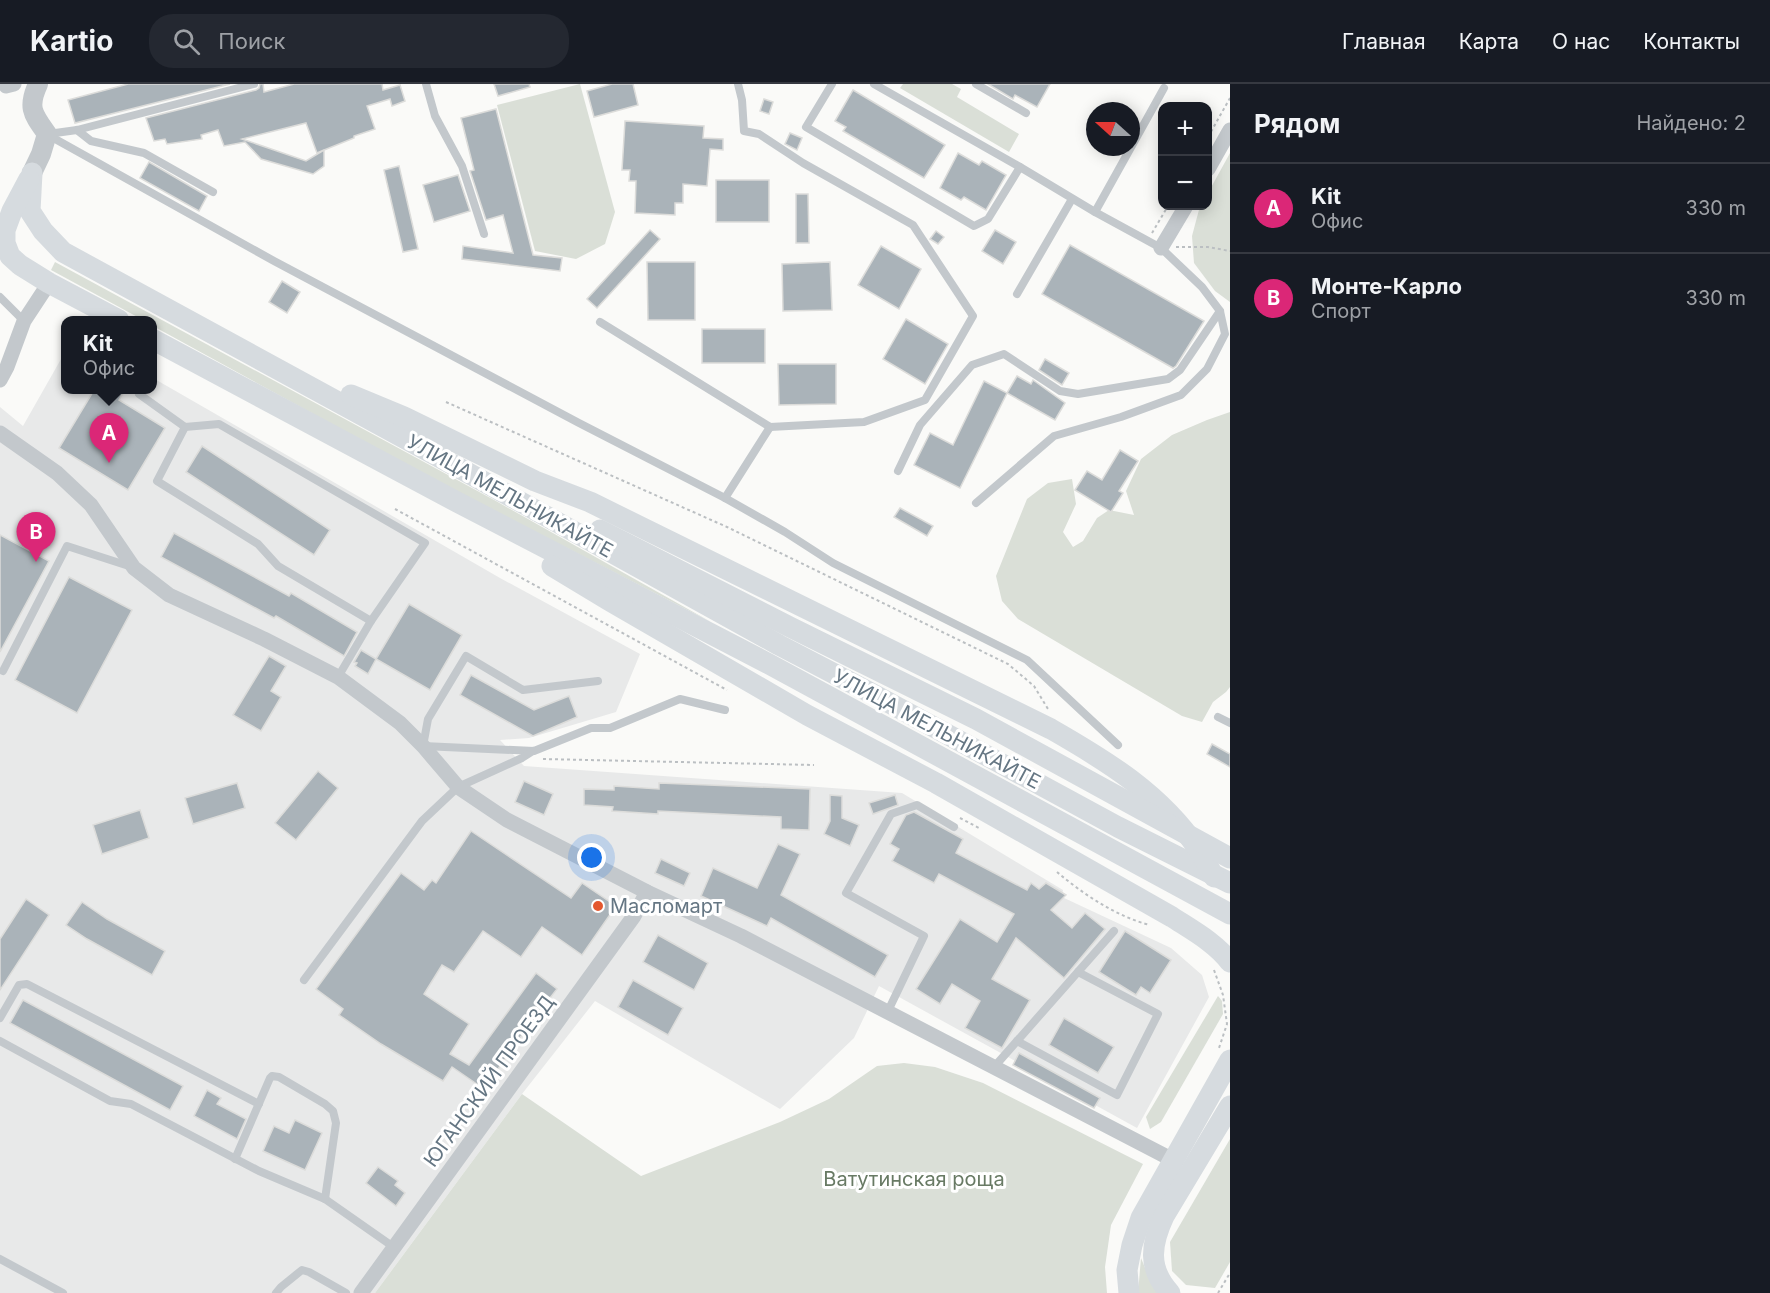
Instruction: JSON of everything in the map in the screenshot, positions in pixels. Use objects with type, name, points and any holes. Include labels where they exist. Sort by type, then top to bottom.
[{"type":"main road","points":[[32,173],[21,211],[5,230],[5,243],[10,256],[49,283],[110,316]]},
{"type":"main road","name":"УЛИЦА МЕЛЬНИКАЙТЕ","points":[[21,211],[63,252],[276,367],[778,645],[1118,827],[1230,884]]},
{"type":"main road","name":"УЛИЦА МЕЛЬНИКАЙТЕ","points":[[157,341],[457,502],[769,664],[1230,914]]},
{"type":"main road","points":[[276,367],[328,385],[404,417],[535,481],[590,502],[1051,729],[1105,760],[1140,785],[1170,813],[1198,849],[1222,891],[1230,914]]},
{"type":"main road","points":[[470,474],[599,529],[976,719],[1230,858]]},
{"type":"main road","points":[[457,502],[503,535],[610,602],[807,715],[936,783],[1172,917],[1202,937],[1225,961]]},
{"type":"main road","points":[[1129,1293],[1127,1270],[1141,1218],[1173,1160],[1225,1053]]},
{"type":"main road","points":[[1170,1293],[1156,1274],[1153,1262],[1156,1233],[1230,1106]]},
{"type":"street","points":[[32,173],[47,134],[33,114],[32,97],[38,84]]},
{"type":"street","points":[[1212,162],[1230,130]]},
{"type":"street","points":[[1167,248],[1184,210]]},
{"type":"street","points":[[0,380],[24,321],[49,283]]},
{"type":"street","points":[[0,433],[57,473],[91,506],[134,568],[169,595],[264,639],[338,677],[400,723],[458,787],[507,820],[888,1011],[1173,1160]]},
{"type":"street","name":"ЮГАНСКИЙ ПРОЕЗД","points":[[361,1293],[634,916],[647,892]]},
{"type":"lane","points":[[47,134],[77,130],[254,84]]},
{"type":"lane","points":[[426,84],[435,116],[462,166],[484,234]]},
{"type":"lane","points":[[600,322],[770,427],[864,422],[925,400],[973,316],[913,225],[803,163],[759,134],[744,131],[742,100],[738,84]]},
{"type":"lane","points":[[832,84],[806,127],[974,226],[988,219],[1020,167]]},
{"type":"lane","points":[[874,84],[884,87],[1095,212],[1167,248],[1220,311],[1225,334],[1207,369],[1180,395],[1121,417],[1054,436],[976,503]]},
{"type":"lane","points":[[976,84],[1026,113]]},
{"type":"lane","points":[[1095,212],[1163,85]]},
{"type":"lane","points":[[77,130],[91,141],[144,153],[213,192]]},
{"type":"lane","points":[[47,134],[274,261],[725,498],[833,563],[1027,660],[1118,746]]},
{"type":"lane","points":[[1017,294],[1072,199]]},
{"type":"lane","points":[[0,297],[24,321]]},
{"type":"lane","points":[[898,471],[920,425],[972,365],[1004,354],[1060,392],[1078,394],[1168,379],[1180,370],[1220,311]]},
{"type":"lane","points":[[139,394],[185,427],[219,424],[425,543],[371,621],[338,677]]},
{"type":"lane","points":[[185,427],[157,481],[258,544],[278,566],[371,621]]},
{"type":"lane","points":[[725,498],[770,427]]},
{"type":"lane","points":[[3,671],[67,546],[134,568]]},
{"type":"lane","points":[[534,751],[423,746],[428,719],[466,656],[523,690],[598,681]]},
{"type":"lane","points":[[304,980],[422,821],[458,787],[534,751],[591,729],[610,728],[680,699],[724,710]]},
{"type":"lane","points":[[1218,717],[1230,723]]},
{"type":"lane","points":[[888,1011],[924,936],[846,893],[891,814],[917,805],[954,826]]},
{"type":"lane","points":[[995,1066],[1114,931]]},
{"type":"lane","points":[[1017,1041],[1117,1095],[1158,1014],[1078,972]]},
{"type":"lane","points":[[0,1018],[19,985],[27,984],[259,1104]]},
{"type":"lane","points":[[0,1041],[110,1101],[131,1104],[259,1172],[325,1199],[395,1248]]},
{"type":"lane","points":[[235,1159],[270,1078],[276,1076],[333,1111],[336,1123],[325,1199]]},
{"type":"lane","points":[[0,1259],[63,1293]]},
{"type":"lane","points":[[276,1293],[299,1271],[305,1270],[346,1293]]},
{"type":"path","points":[[1212,130],[1230,99]]},
{"type":"path","points":[[1167,248],[1208,247],[1230,251]]},
{"type":"path","points":[[446,402],[727,527],[1008,664],[1034,686],[1049,710]]},
{"type":"path","points":[[395,509],[727,690]]},
{"type":"path","points":[[522,758],[814,765]]},
{"type":"path","points":[[951,813],[983,830]]},
{"type":"path","points":[[1055,871],[1078,890],[1135,921],[1155,927]]},
{"type":"path","points":[[1225,961],[1223,995],[1227,1024],[1225,1053]]},
{"type":"path","points":[[1218,1293],[1230,1273]]},
{"type":"shaded area","points":[[61,359],[61,394],[157,394],[157,380],[500,578],[640,654],[616,712],[529,738],[500,740],[524,766],[902,793],[1063,890],[1062,897],[1171,948],[1202,975],[1209,997],[1137,1128],[879,986],[854,1038],[780,1109],[595,1001],[522,1094],[375,1293],[0,1293],[0,407],[23,426]]},
{"type":"green space","points":[[580,84],[615,212],[605,244],[576,259],[535,251],[497,105]]},
{"type":"green space","points":[[903,84],[952,84],[961,89],[957,97],[1019,134],[1009,152],[900,88]]},
{"type":"green space","points":[[1230,153],[1230,302],[1215,291],[1194,263],[1192,236],[1199,210],[1212,210],[1212,186]]},
{"type":"green space","points":[[55,262],[155,316],[136,316],[51,270]]},
{"type":"green space","points":[[157,317],[496,501],[711,622],[421,473],[157,328]]},
{"type":"green space","points":[[1230,412],[1230,687],[1213,702],[1202,722],[1182,716],[1018,619],[1002,601],[996,576],[1027,499],[1048,483],[1072,479],[1076,504],[1063,532],[1073,547],[1083,541],[1097,518],[1109,510],[1134,515],[1126,491],[1141,459],[1172,435]]},
{"type":"green space","points":[[1218,996],[1222,1001],[1223,1014],[1161,1122],[1150,1129],[1146,1117]]},
{"type":"green space","name":"Ватутинская роща","points":[[904,1063],[935,1067],[983,1083],[1143,1164],[1111,1225],[1105,1267],[1107,1293],[375,1293],[522,1094],[641,1176],[780,1122],[829,1099],[877,1066]]},
{"type":"green space","points":[[1230,1139],[1230,1262],[1215,1288],[1186,1285],[1172,1271],[1170,1242]]},
{"type":"green space","points":[[1141,1258],[1150,1280],[1158,1293],[1138,1293]]},
{"type":"building","points":[[128,84],[230,84],[75,123],[68,100]]},
{"type":"building","points":[[260,84],[263,84],[264,92],[294,84],[382,84],[383,90],[400,85],[405,101],[392,106],[390,99],[367,106],[375,129],[324,150],[324,166],[313,174],[261,159],[245,142],[224,146],[218,130],[201,135],[202,139],[167,144],[165,139],[154,141],[146,118],[259,88]],"holes":[[[306,123],[317,153],[324,150],[306,161],[242,139]]]},
{"type":"building","points":[[494,84],[529,84],[530,87],[498,96]]},
{"type":"building","points":[[612,84],[633,84],[638,105],[594,117],[587,91]]},
{"type":"building","points":[[988,84],[1050,84],[1037,107],[1015,95],[1013,99]]},
{"type":"building","points":[[853,90],[945,145],[924,178],[843,131],[846,127],[835,121]]},
{"type":"building","points":[[764,99],[773,102],[769,114],[760,111]]},
{"type":"building","points":[[496,109],[533,255],[562,258],[560,271],[462,259],[463,246],[513,253],[503,215],[486,220],[470,171],[474,170],[461,118]]},
{"type":"building","points":[[625,121],[704,126],[703,138],[723,139],[723,150],[710,149],[707,186],[683,184],[683,203],[675,203],[675,215],[635,213],[636,181],[629,181],[630,170],[622,170]]},
{"type":"building","points":[[790,133],[802,138],[797,150],[785,144]]},
{"type":"building","points":[[958,153],[979,165],[982,161],[1006,175],[986,210],[964,197],[961,200],[940,188]]},
{"type":"building","points":[[149,162],[207,196],[199,211],[140,178]]},
{"type":"building","points":[[399,166],[418,249],[403,252],[384,170]]},
{"type":"building","points":[[458,175],[470,211],[434,222],[423,185]]},
{"type":"building","points":[[716,180],[769,180],[769,222],[716,222]]},
{"type":"building","points":[[796,194],[808,194],[809,243],[796,243]]},
{"type":"building","points":[[650,230],[660,239],[597,308],[587,299]]},
{"type":"building","points":[[995,230],[1016,242],[1003,264],[982,251]]},
{"type":"building","points":[[936,231],[944,237],[938,244],[930,239]]},
{"type":"building","points":[[1070,245],[1204,321],[1176,366],[1173,368],[1042,294]]},
{"type":"building","points":[[881,246],[921,269],[899,309],[858,285]]},
{"type":"building","points":[[647,262],[695,262],[695,320],[648,320]]},
{"type":"building","points":[[830,262],[832,310],[783,311],[782,264]]},
{"type":"building","points":[[282,281],[300,292],[287,313],[269,302]]},
{"type":"building","points":[[906,319],[948,344],[925,384],[883,359]]},
{"type":"building","points":[[702,329],[765,329],[765,363],[702,363]]},
{"type":"building","points":[[1045,359],[1069,373],[1062,385],[1039,370]]},
{"type":"building","points":[[778,364],[836,364],[836,404],[779,405]]},
{"type":"building","points":[[1017,376],[1031,384],[1033,380],[1065,403],[1055,420],[1007,393]]},
{"type":"building","points":[[984,381],[1007,393],[960,488],[914,465],[930,433],[953,445]]},
{"type":"building","points":[[92,394],[123,394],[119,400],[165,428],[128,490],[59,448]]},
{"type":"building","points":[[202,446],[330,530],[314,555],[186,472]]},
{"type":"building","points":[[1120,450],[1138,461],[1119,491],[1123,493],[1111,512],[1075,490],[1087,471],[1102,480]]},
{"type":"building","points":[[900,508],[933,526],[927,536],[894,517]]},
{"type":"building","points":[[174,533],[289,596],[291,593],[357,632],[344,656],[276,616],[274,618],[161,557]]},
{"type":"building","points":[[0,535],[49,561],[0,652]]},
{"type":"building","points":[[69,577],[132,610],[77,713],[15,680]]},
{"type":"building","points":[[409,604],[462,635],[430,690],[376,659]]},
{"type":"building","points":[[361,650],[376,659],[368,674],[355,666],[357,663],[354,662]]},
{"type":"building","points":[[269,656],[286,666],[271,691],[281,697],[261,731],[233,715]]},
{"type":"building","points":[[471,675],[534,710],[569,696],[577,717],[533,736],[460,695]]},
{"type":"building","points":[[1212,744],[1230,754],[1230,767],[1207,754]]},
{"type":"building","points":[[318,771],[338,788],[296,840],[275,823]]},
{"type":"building","points":[[524,781],[553,794],[544,815],[515,802]]},
{"type":"building","points":[[237,783],[245,808],[193,824],[185,798]]},
{"type":"building","points":[[659,783],[810,789],[809,830],[781,829],[781,817],[658,811],[658,814],[612,811],[613,807],[584,805],[584,789],[614,790],[614,786],[659,789]]},
{"type":"building","points":[[830,795],[842,796],[842,818],[859,825],[850,846],[824,834],[830,821]]},
{"type":"building","points":[[895,795],[898,805],[873,814],[869,803]]},
{"type":"building","points":[[140,810],[149,838],[102,854],[93,825]]},
{"type":"building","points":[[914,812],[963,839],[956,853],[1027,890],[1031,883],[1039,889],[1046,883],[1066,895],[1051,910],[1072,928],[1085,913],[1105,929],[1064,978],[1016,938],[992,979],[1030,1000],[1002,1048],[965,1028],[980,1001],[952,984],[940,1004],[916,989],[960,919],[997,942],[1014,914],[939,874],[934,883],[892,861],[899,849],[890,844],[906,815]]},
{"type":"building","points":[[471,831],[571,898],[582,883],[616,906],[582,955],[542,927],[521,957],[483,931],[454,972],[442,965],[424,994],[469,1024],[450,1054],[469,1065],[536,973],[557,989],[484,1089],[452,1067],[443,1081],[381,1044],[339,1015],[343,1009],[316,989],[401,873],[424,890],[432,880],[436,883]]},
{"type":"building","points":[[778,844],[800,854],[781,895],[888,955],[875,977],[771,918],[767,926],[701,896],[713,868],[757,888]]},
{"type":"building","points":[[661,859],[690,873],[684,886],[655,873]]},
{"type":"building","points":[[26,899],[49,915],[0,990],[0,939]]},
{"type":"building","points":[[82,902],[107,919],[165,951],[152,975],[66,925]]},
{"type":"building","points":[[1125,931],[1171,960],[1150,993],[1141,987],[1136,995],[1099,972]]},
{"type":"building","points":[[658,935],[708,963],[694,990],[643,962]]},
{"type":"building","points":[[633,980],[683,1008],[668,1035],[618,1007]]},
{"type":"building","points":[[23,1000],[183,1086],[170,1110],[10,1023]]},
{"type":"building","points":[[1064,1018],[1114,1047],[1098,1073],[1049,1045]]},
{"type":"building","points":[[1019,1053],[1100,1098],[1094,1108],[1013,1065]]},
{"type":"building","points":[[207,1090],[221,1098],[217,1104],[246,1119],[237,1139],[194,1116]]},
{"type":"building","points":[[295,1120],[322,1133],[305,1170],[263,1151],[274,1126],[289,1133]]},
{"type":"building","points":[[378,1167],[398,1181],[395,1185],[405,1193],[396,1206],[366,1183]]},
{"type":"place","name":"Kit","points":[[109,463]]},
{"type":"place","name":"Монте-Карло","points":[[36,562]]},
{"type":"place","name":"Масломарт","points":[[598,906]]}]
